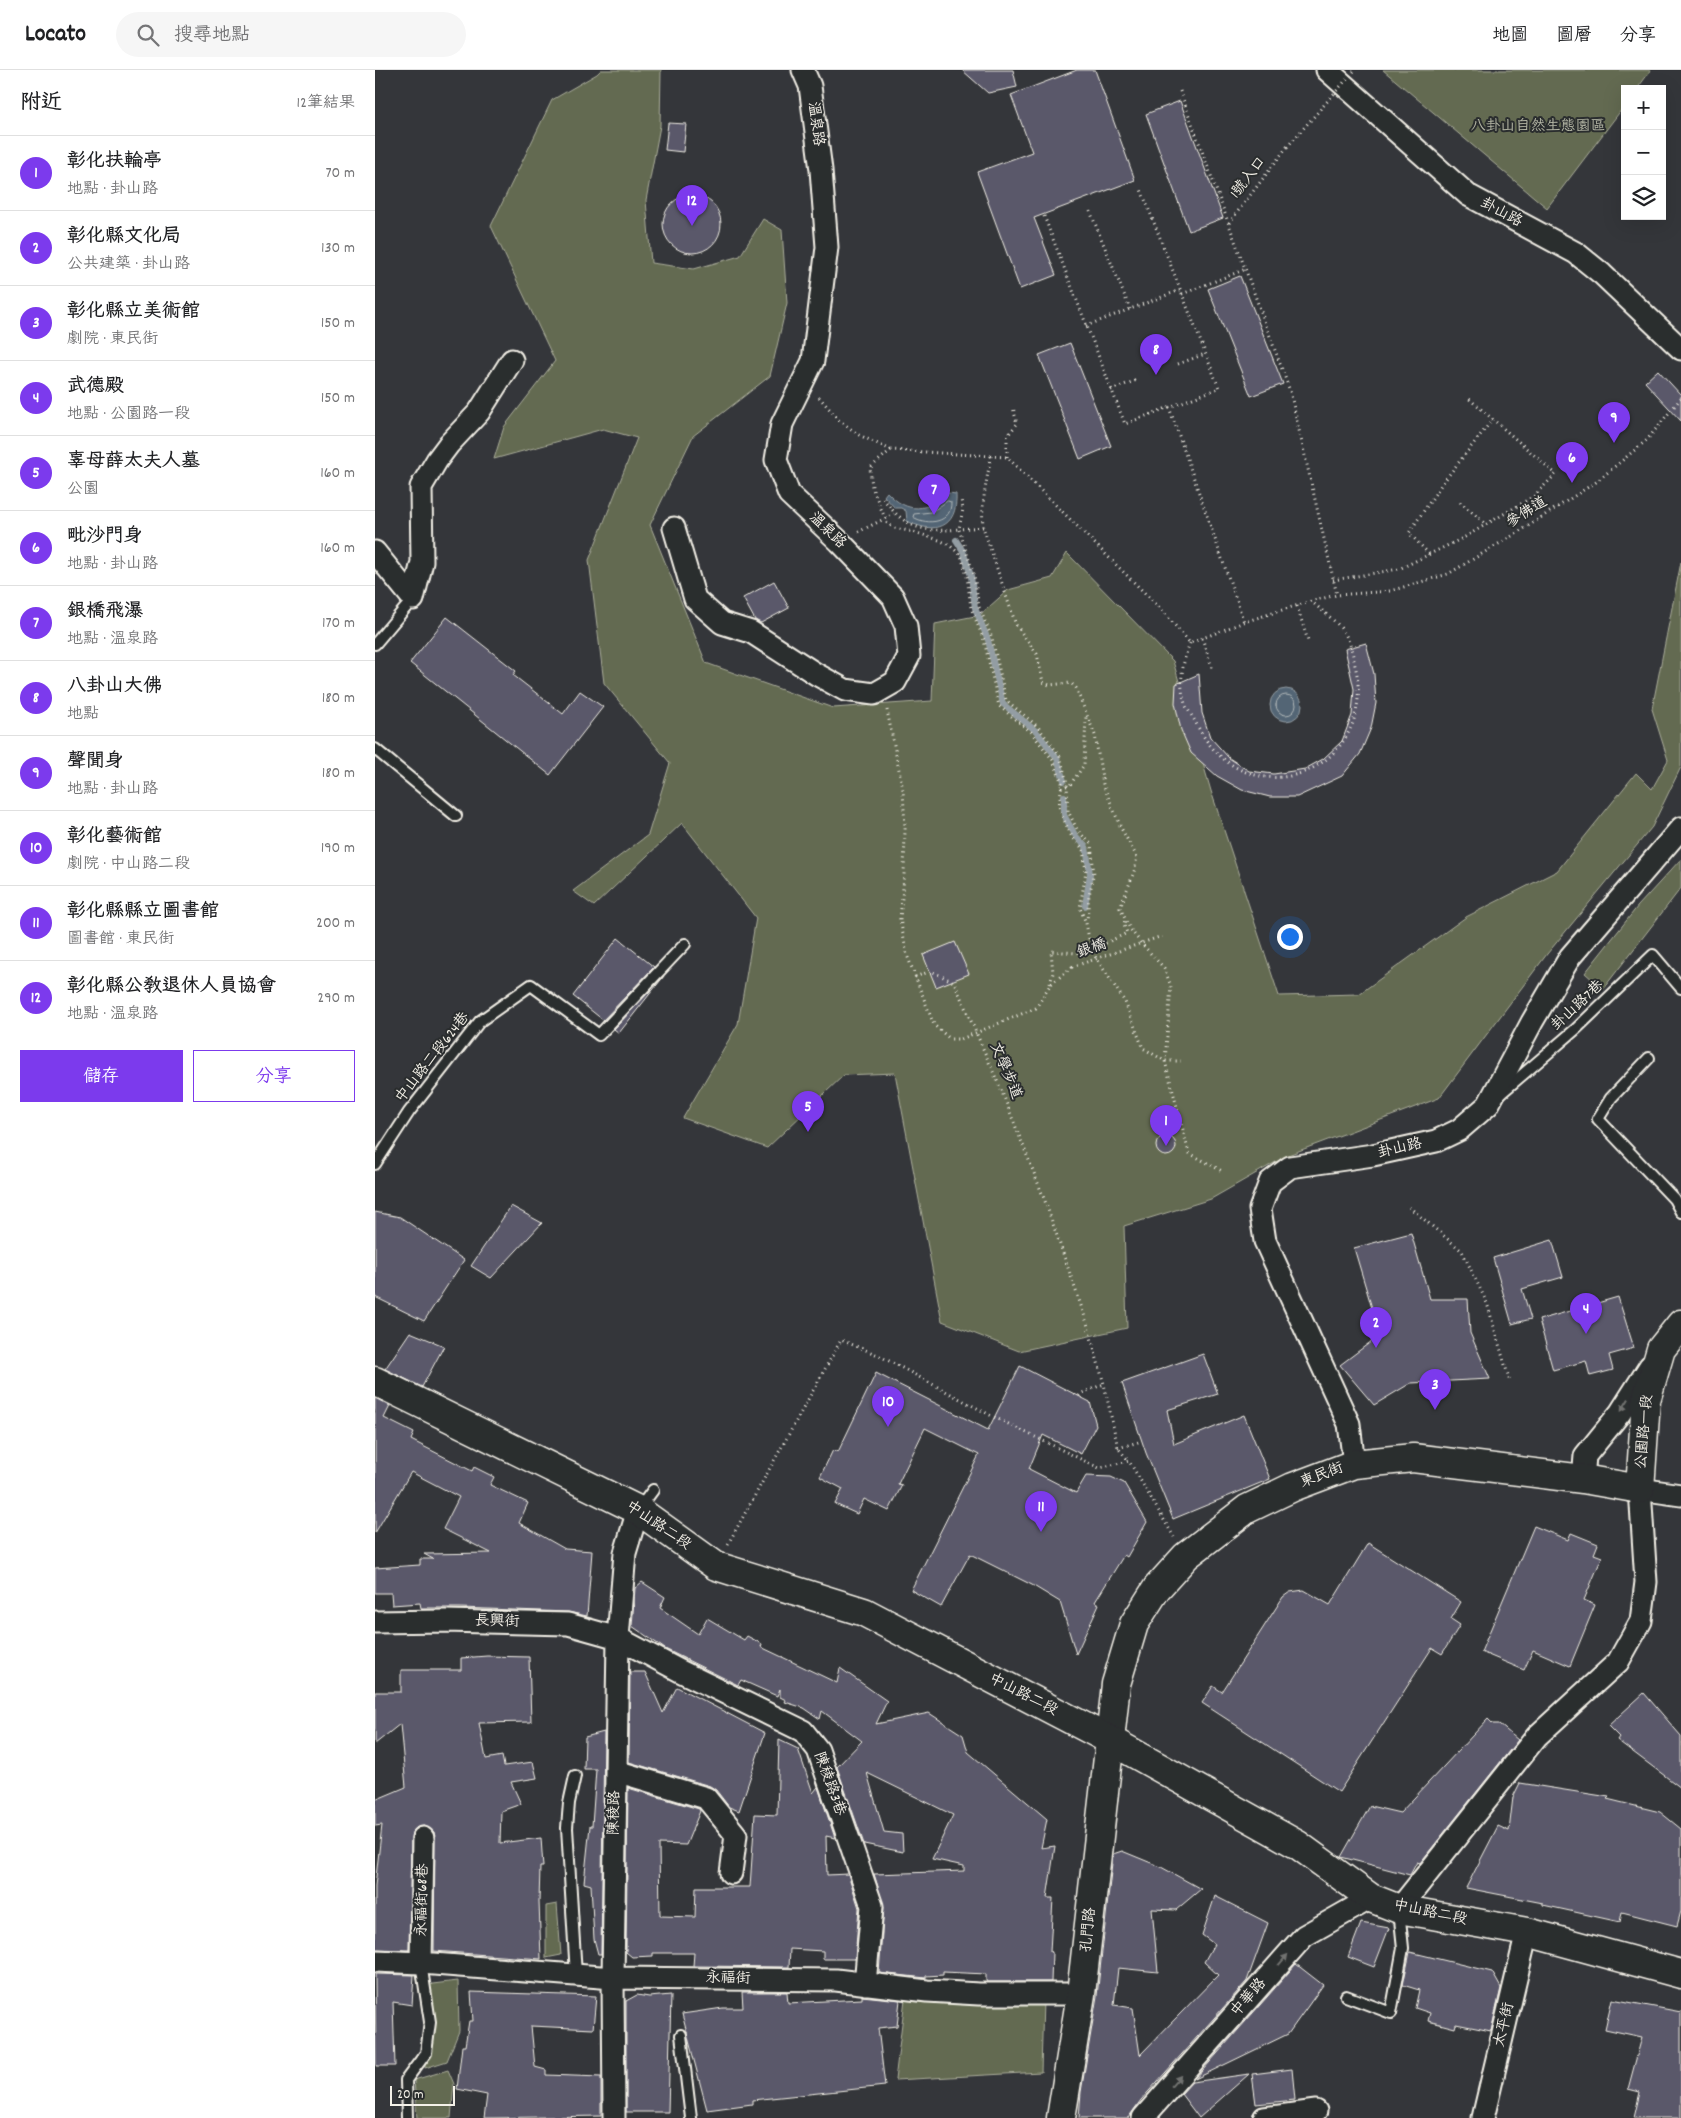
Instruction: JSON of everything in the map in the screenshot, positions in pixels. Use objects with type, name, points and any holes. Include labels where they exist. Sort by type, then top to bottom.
[{"type":"main road","name":"公園路一段","points":[[1640,1489],[1646,1400],[1661,1349],[1681,1324]]},
{"type":"main road","name":"中山路二段","points":[[375,1381],[646,1500],[715,1566],[864,1612],[1110,1740],[1298,1845],[1371,1898],[1399,1908],[1527,1932],[1681,1974]]},
{"type":"main road","name":"東民街","points":[[1110,1740],[1116,1684],[1134,1624],[1157,1588],[1187,1556],[1247,1509],[1293,1487],[1354,1464],[1413,1458],[1583,1479],[1640,1489]]},
{"type":"main road","name":"孔門路","points":[[1061,2118],[1081,1994],[1110,1740]]},
{"type":"street","name":"溫泉路","points":[[803,70],[809,86],[821,170],[827,247],[813,361],[782,424],[776,460],[789,494],[840,542],[893,597],[906,626],[909,656],[895,682],[882,689]]},
{"type":"street","name":"卦山路","points":[[1327,70],[1467,195],[1576,253],[1602,274],[1681,348]]},
{"type":"street","points":[[413,599],[422,562],[421,487],[449,444],[479,412],[512,360]]},
{"type":"street","points":[[674,528],[695,599],[722,623],[751,632],[845,690],[874,694],[882,689]]},
{"type":"street","points":[[375,552],[413,599]]},
{"type":"street","name":"卦山路","points":[[1354,1464],[1349,1424],[1265,1241],[1260,1209],[1270,1182],[1290,1167],[1373,1155],[1436,1141],[1459,1130],[1488,1105],[1532,1022],[1571,957],[1681,828]]},
{"type":"street","points":[[1583,1479],[1585,1456],[1620,1413],[1661,1349]]},
{"type":"street","points":[[1399,1908],[1537,1736],[1618,1662],[1641,1621],[1646,1582],[1640,1489]]},
{"type":"street","name":"東民街","points":[[1640,1489],[1681,1495]]},
{"type":"street","name":"陳稜路","points":[[614,2118],[613,1978],[618,1638],[625,1553],[646,1500]]},
{"type":"street","name":"長興街","points":[[375,1622],[445,1621],[568,1624],[618,1638]]},
{"type":"street","name":"陳稜路3巷","points":[[618,1638],[680,1671],[803,1731],[818,1750],[872,1906],[865,1984]]},
{"type":"street","points":[[616,1771],[706,1798],[736,1835],[731,1873]]},
{"type":"street","name":"永福街68巷","points":[[421,1963],[423,1838]]},
{"type":"street","name":"中華路","points":[[1143,2118],[1304,1936],[1371,1898]]},
{"type":"street","name":"太平街","points":[[1483,2118],[1527,1932]]},
{"type":"street","name":"永福街","points":[[375,1962],[421,1963],[613,1978],[836,1980],[927,1991],[979,1994],[1081,1994]]},
{"type":"street","points":[[1264,2118],[1316,2111]]},
{"type":"lane","points":[[375,644],[413,599]]},
{"type":"lane","points":[[375,749],[456,816]]},
{"type":"lane","name":"中山路二段624巷","points":[[375,1164],[409,1112],[480,1021],[531,985],[599,1035],[685,944]]},
{"type":"lane","name":"卦山路7巷","points":[[1488,1105],[1575,1029],[1653,955],[1681,988]]},
{"type":"lane","points":[[1649,1058],[1611,1098],[1598,1119],[1674,1199],[1681,1212]]},
{"type":"lane","points":[[575,1776],[569,1803],[567,1828],[577,1976]]},
{"type":"lane","points":[[1346,1996],[1391,2013],[1403,1948],[1399,1908]]},
{"type":"lane","points":[[407,2118],[406,2080],[426,2053],[430,2022],[421,1963]]},
{"type":"lane","points":[[681,2035],[691,2118]]},
{"type":"path","name":"1號入口","points":[[1229,223],[1287,147],[1355,70]]},
{"type":"path","points":[[1180,91],[1290,391],[1337,595]]},
{"type":"path","points":[[1044,216],[1125,424],[1219,388],[1140,186]]},
{"type":"path","points":[[1090,211],[1130,309]]},
{"type":"path","points":[[1086,326],[1246,269]]},
{"type":"path","points":[[1178,364],[1205,354]]},
{"type":"path","points":[[813,361],[819,399],[839,420],[859,435],[891,450],[1007,457],[1161,609],[1190,644]]},
{"type":"path","points":[[1111,390],[1137,380]]},
{"type":"path","points":[[1333,580],[1399,569],[1534,496],[1556,474],[1467,397]]},
{"type":"path","name":"參佛道","points":[[1311,601],[1337,595],[1390,591],[1448,574],[1522,530],[1603,476],[1647,440],[1681,398]]},
{"type":"path","points":[[1007,457],[1007,436],[1017,424],[1013,407]]},
{"type":"path","points":[[1169,407],[1244,622]]},
{"type":"path","points":[[1429,554],[1409,534],[1441,485],[1493,419]]},
{"type":"path","points":[[891,450],[871,468],[872,487],[884,518],[894,528],[943,531],[983,527]]},
{"type":"path","points":[[991,456],[982,505],[983,527],[1015,625],[1037,654],[1043,682],[1049,685],[1071,683],[1076,688],[1095,735],[1103,784],[1121,828],[1137,857],[1134,872],[1120,908],[1141,943],[1164,968],[1171,986],[1165,1061],[1189,1153],[1224,1172]]},
{"type":"path","points":[[883,498],[894,514],[914,530],[948,544],[961,555],[967,576],[971,608],[984,640],[999,706],[1031,732],[1053,760],[1062,783],[1059,806],[1061,814],[1072,837],[1083,849],[1086,872],[1080,908],[1086,923],[1091,950],[1125,1002],[1143,1048],[1165,1061],[1181,1061]]},
{"type":"path","points":[[961,500],[963,509],[959,529],[974,575],[979,607],[992,638],[1006,700],[1038,727],[1060,756],[1068,787],[1068,811],[1078,831],[1091,844],[1094,875],[1089,895],[1086,923]]},
{"type":"path","points":[[1460,502],[1485,524]]},
{"type":"path","points":[[840,542],[894,514]]},
{"type":"path","points":[[1311,601],[1340,627],[1351,644],[1359,683],[1359,705],[1352,726],[1334,753],[1313,768],[1288,777],[1271,778],[1243,771],[1225,760],[1203,736],[1186,706],[1182,679],[1183,661],[1190,644],[1202,638],[1244,622],[1297,606],[1311,601]]},
{"type":"path","points":[[1297,606],[1308,641]]},
{"type":"path","points":[[1202,638],[1213,670]]},
{"type":"path","name":"文學步道","points":[[882,689],[903,790],[905,867],[900,919],[907,955],[934,1025],[950,1039],[961,1038],[976,1032],[1045,1201],[1087,1323],[1104,1384],[1118,1448],[1129,1461],[1187,1556]]},
{"type":"path","points":[[1068,787],[1085,766],[1086,713]]},
{"type":"path","points":[[1061,787],[1068,787]]},
{"type":"path","points":[[915,977],[931,971],[954,982],[976,1032],[1036,1008],[1050,985],[1053,973],[1051,951],[1077,953],[1091,950],[1127,933],[1124,925],[1125,918]]},
{"type":"path","name":"銀橋","points":[[1050,985],[1072,967],[1162,936]]},
{"type":"path","points":[[1409,1207],[1462,1251],[1487,1303],[1509,1382]]},
{"type":"path","points":[[715,1566],[841,1340],[877,1356],[1099,1468],[1129,1461]]},
{"type":"path","points":[[1079,1396],[1082,1392],[1104,1384]]},
{"type":"path","points":[[1118,1448],[1142,1441]]},
{"type":"green space","points":[[601,70],[661,70],[660,126],[646,200],[651,263],[694,269],[740,256],[763,219],[782,230],[787,303],[770,376],[693,436],[650,525],[706,663],[833,708],[932,701],[935,624],[980,615],[1008,590],[1052,578],[1067,553],[1173,661],[1211,791],[1279,996],[1359,994],[1466,917],[1557,871],[1636,773],[1652,789],[1668,760],[1652,709],[1681,562],[1681,767],[1652,827],[1547,954],[1439,1098],[1288,1155],[1211,1199],[1124,1226],[1127,1328],[1019,1351],[942,1321],[895,1073],[844,1075],[767,1148],[683,1118],[738,1024],[756,918],[682,823],[594,906],[573,891],[648,835],[670,763],[604,683],[589,560],[637,438],[603,429],[494,459],[504,427],[555,361],[491,226],[552,100]]},
{"type":"green space","name":"八卦山自然生態園區","points":[[1383,70],[1651,70],[1640,85],[1621,85],[1621,110],[1547,208]]},
{"type":"green space","points":[[1681,859],[1681,888],[1603,989],[1585,973],[1638,906]]},
{"type":"green space","points":[[557,1904],[561,1955],[546,1958],[546,1906]]},
{"type":"green space","points":[[458,1981],[459,2031],[447,2061],[425,2068],[424,1985]]},
{"type":"green space","points":[[905,1999],[1043,2000],[1041,2072],[895,2080]]},
{"type":"green space","points":[[448,2070],[454,2084],[451,2118],[417,2118],[414,2080]]},
{"type":"water","points":[[887,492],[902,504],[918,508],[933,504],[949,493],[956,494],[956,505],[953,515],[943,526],[927,527],[907,521],[906,511],[901,508],[895,508],[884,496]]},
{"type":"water","points":[[1286,689],[1297,694],[1302,705],[1297,716],[1286,721],[1275,716],[1270,705],[1275,694]]},
{"type":"building","points":[[962,70],[1013,70],[1017,87],[988,93]]},
{"type":"building","points":[[1077,70],[1095,70],[1135,180],[1034,218],[1056,275],[1020,289],[977,172],[1032,152],[1011,95]]},
{"type":"building","points":[[1180,101],[1223,218],[1189,231],[1146,114]]},
{"type":"building","points":[[668,123],[686,124],[683,152],[665,150]]},
{"type":"building","points":[[692,195],[703,197],[716,208],[721,224],[719,235],[708,248],[692,253],[681,251],[668,240],[663,224],[665,213],[676,200]]},
{"type":"building","points":[[1240,276],[1283,384],[1251,396],[1208,289]]},
{"type":"building","points":[[1070,343],[1111,446],[1080,459],[1039,355]]},
{"type":"building","points":[[1658,370],[1681,395],[1681,421],[1645,382]]},
{"type":"building","points":[[774,581],[789,608],[761,623],[755,620],[743,598]]},
{"type":"building","points":[[447,617],[516,671],[513,675],[563,714],[580,691],[603,707],[550,775],[410,663]]},
{"type":"building","points":[[1366,643],[1374,674],[1376,703],[1371,728],[1360,754],[1342,776],[1297,797],[1270,797],[1242,790],[1217,776],[1191,753],[1181,730],[1175,703],[1176,684],[1199,674],[1202,713],[1210,737],[1229,758],[1249,771],[1274,774],[1305,769],[1323,759],[1342,741],[1352,715],[1354,689],[1345,649]]},
{"type":"building","points":[[618,938],[654,967],[603,1020],[573,996]]},
{"type":"building","points":[[955,942],[969,974],[936,987],[923,955]]},
{"type":"building","points":[[664,976],[619,1033],[614,1029]]},
{"type":"building","points":[[1166,1136],[1173,1139],[1176,1146],[1173,1153],[1166,1156],[1159,1153],[1156,1146],[1159,1139]]},
{"type":"building","points":[[511,1206],[542,1223],[491,1278],[471,1266]]},
{"type":"building","points":[[375,1212],[400,1217],[464,1260],[424,1321],[375,1297]]},
{"type":"building","points":[[1411,1233],[1430,1299],[1468,1299],[1470,1333],[1490,1379],[1411,1383],[1374,1405],[1340,1365],[1380,1335],[1354,1248]]},
{"type":"building","points":[[1552,1240],[1563,1277],[1522,1289],[1531,1319],[1512,1324],[1493,1258]]},
{"type":"building","points":[[1618,1297],[1634,1348],[1609,1355],[1613,1370],[1590,1376],[1586,1361],[1553,1370],[1539,1320]]},
{"type":"building","points":[[410,1332],[444,1346],[422,1387],[385,1369]]},
{"type":"building","points":[[1203,1354],[1218,1394],[1167,1410],[1174,1444],[1244,1415],[1270,1479],[1173,1519],[1146,1453],[1122,1383]]},
{"type":"building","points":[[1020,1366],[1090,1402],[1096,1425],[1081,1454],[1043,1435],[1029,1469],[1076,1493],[1086,1476],[1111,1477],[1124,1483],[1147,1522],[1127,1557],[1124,1555],[1095,1602],[1099,1604],[1076,1654],[1060,1602],[1032,1585],[970,1554],[941,1607],[911,1590],[979,1455],[925,1428],[898,1484],[902,1485],[889,1511],[864,1499],[857,1514],[835,1504],[843,1489],[820,1477],[833,1450],[838,1452],[876,1373],[988,1430]]},
{"type":"building","points":[[375,1398],[390,1406],[384,1418],[414,1433],[411,1440],[472,1471],[474,1467],[494,1477],[490,1485],[528,1503],[519,1523],[565,1549],[592,1551],[587,1616],[568,1612],[421,1608],[420,1603],[392,1605],[391,1593],[375,1593],[375,1568],[420,1565],[420,1559],[433,1559],[424,1554],[491,1553],[443,1529],[459,1497],[411,1472],[375,1533]]},
{"type":"building","points":[[1534,1526],[1568,1540],[1571,1533],[1598,1544],[1594,1554],[1602,1557],[1584,1600],[1595,1605],[1570,1666],[1533,1650],[1524,1670],[1481,1652]]},
{"type":"building","points":[[1368,1543],[1461,1602],[1451,1619],[1460,1625],[1442,1654],[1432,1648],[1339,1792],[1202,1703],[1213,1686],[1222,1692],[1283,1597],[1290,1592],[1304,1590],[1330,1605]]},
{"type":"building","points":[[642,1582],[665,1597],[660,1608],[698,1634],[707,1618],[744,1640],[747,1636],[762,1644],[761,1647],[837,1683],[840,1668],[887,1701],[876,1724],[929,1713],[963,1735],[968,1752],[1047,1819],[1041,1848],[1055,1846],[1047,1898],[1053,1898],[1050,1952],[1052,1952],[1051,1982],[988,1982],[986,1981],[986,1974],[943,1972],[943,1975],[926,1976],[926,1978],[879,1973],[884,1907],[874,1874],[964,1871],[964,1866],[932,1859],[953,1815],[867,1773],[884,1832],[902,1834],[903,1852],[864,1844],[837,1767],[862,1741],[822,1711],[820,1719],[804,1708],[785,1702],[786,1700],[780,1697],[780,1689],[777,1696],[741,1680],[738,1685],[665,1649],[632,1626],[635,1588]]},
{"type":"building","points":[[487,1656],[529,1657],[531,1722],[479,1723],[486,1759],[502,1756],[504,1766],[533,1762],[537,1778],[511,1782],[521,1804],[501,1811],[500,1843],[541,1838],[543,1867],[540,1867],[539,1902],[541,1959],[434,1951],[435,1838],[434,1832],[424,1826],[417,1827],[412,1832],[411,1838],[409,1950],[375,1949],[375,1886],[382,1825],[375,1826],[375,1800],[406,1787],[400,1724],[375,1744],[375,1692],[401,1692],[401,1670],[461,1670],[461,1658]]},
{"type":"building","points":[[630,1672],[645,1672],[663,1713],[677,1687],[765,1733],[739,1811],[729,1807],[716,1790],[710,1786],[629,1762]]},
{"type":"building","points":[[1644,1693],[1681,1736],[1681,1788],[1617,1740],[1619,1737],[1608,1726]]},
{"type":"building","points":[[1488,1719],[1493,1724],[1499,1724],[1518,1740],[1420,1863],[1417,1862],[1410,1875],[1341,1857],[1370,1806],[1400,1813]]},
{"type":"building","points":[[604,1732],[601,1954],[598,1954],[594,1939],[591,1885],[584,1883],[590,1826],[592,1826],[596,1769],[584,1769],[585,1737]]},
{"type":"building","points":[[779,1740],[798,1749],[813,1793],[818,1787],[835,1838],[826,1836],[827,1875],[848,1874],[859,1908],[855,1959],[823,1959],[823,1951],[790,1949],[789,1967],[693,1966],[694,1953],[653,1953],[653,1956],[632,1957],[626,1952],[628,1788],[699,1809],[700,1811],[686,1845],[659,1844],[660,1916],[695,1917],[696,1887],[750,1887],[755,1814],[777,1815]]},
{"type":"building","points":[[1520,1783],[1609,1797],[1607,1799],[1660,1812],[1681,1829],[1681,1911],[1677,1926],[1622,1912],[1620,1922],[1543,1905],[1543,1903],[1466,1888],[1498,1826],[1509,1831],[1513,1797]]},
{"type":"building","points":[[1122,1851],[1161,1867],[1201,1889],[1176,1910],[1152,1909],[1158,1972],[1118,1968],[1114,2005],[1133,2008],[1140,2055],[1218,1975],[1204,1962],[1214,1944],[1202,1935],[1215,1896],[1268,1923],[1247,1981],[1141,2100],[1128,2118],[1079,2118],[1081,2092],[1097,1996],[1113,1854]]},
{"type":"building","points":[[1361,1923],[1389,1928],[1374,1967],[1348,1957]]},
{"type":"building","points":[[1410,1952],[1492,1972],[1501,1988],[1491,2031],[1456,2024],[1455,2028],[1428,2021],[1430,2013],[1415,2008],[1419,1990],[1403,1985]]},
{"type":"building","points":[[1296,1964],[1323,1985],[1288,2034],[1195,2079]]},
{"type":"building","points":[[375,1974],[414,1975],[412,2005],[393,2002],[395,2066],[376,2066]]},
{"type":"building","points":[[471,1992],[596,1996],[593,2029],[531,2026],[535,2067],[546,2070],[546,2075],[601,2077],[601,2116],[484,2118],[487,2095],[457,2089],[462,2046],[465,2046],[469,2021],[473,2021]]},
{"type":"building","points":[[742,1992],[787,1992],[788,2003],[862,1999],[862,1996],[900,2000],[897,2026],[878,2028],[885,2086],[752,2100],[752,2104],[707,2110],[682,2014],[723,2008],[743,2008]]},
{"type":"building","points":[[637,1995],[649,1997],[671,1995],[668,2112],[626,2112],[626,2001]]},
{"type":"building","points":[[1612,1999],[1681,2012],[1681,2118],[1634,2118],[1640,2092],[1628,2089],[1642,2037],[1605,2029]]},
{"type":"building","points":[[1292,2069],[1295,2100],[1256,2104],[1252,2074]]},
{"type":"building","points":[[1249,2074],[1199,2118],[1181,2094],[1192,2082]]},
{"type":"waterway","points":[[956,540],[963,551],[971,576],[975,608],[988,640],[1003,704],[1036,731],[1057,758],[1064,781]]},
{"type":"waterway","points":[[1064,796],[1064,815],[1075,835],[1086,847],[1090,874],[1085,906]]},
{"type":"place","name":"彰化縣公教退休人員協會","points":[[692,226]]},
{"type":"place","name":"八卦山大佛","points":[[1156,375]]},
{"type":"place","name":"聲聞身","points":[[1614,443]]},
{"type":"place","name":"毗沙門身","points":[[1572,483]]},
{"type":"place","name":"銀橋飛瀑","points":[[934,515]]},
{"type":"place","name":"辜母薛太夫人墓","points":[[808,1132]]},
{"type":"place","name":"彰化扶輪亭","points":[[1166,1146]]},
{"type":"place","name":"武德殿","points":[[1586,1334]]},
{"type":"place","name":"彰化縣文化局","points":[[1376,1348]]},
{"type":"place","name":"彰化縣立美術館","points":[[1435,1410]]},
{"type":"place","name":"彰化藝術館","points":[[888,1427]]},
{"type":"place","name":"彰化縣縣立圖書館","points":[[1041,1532]]}]
